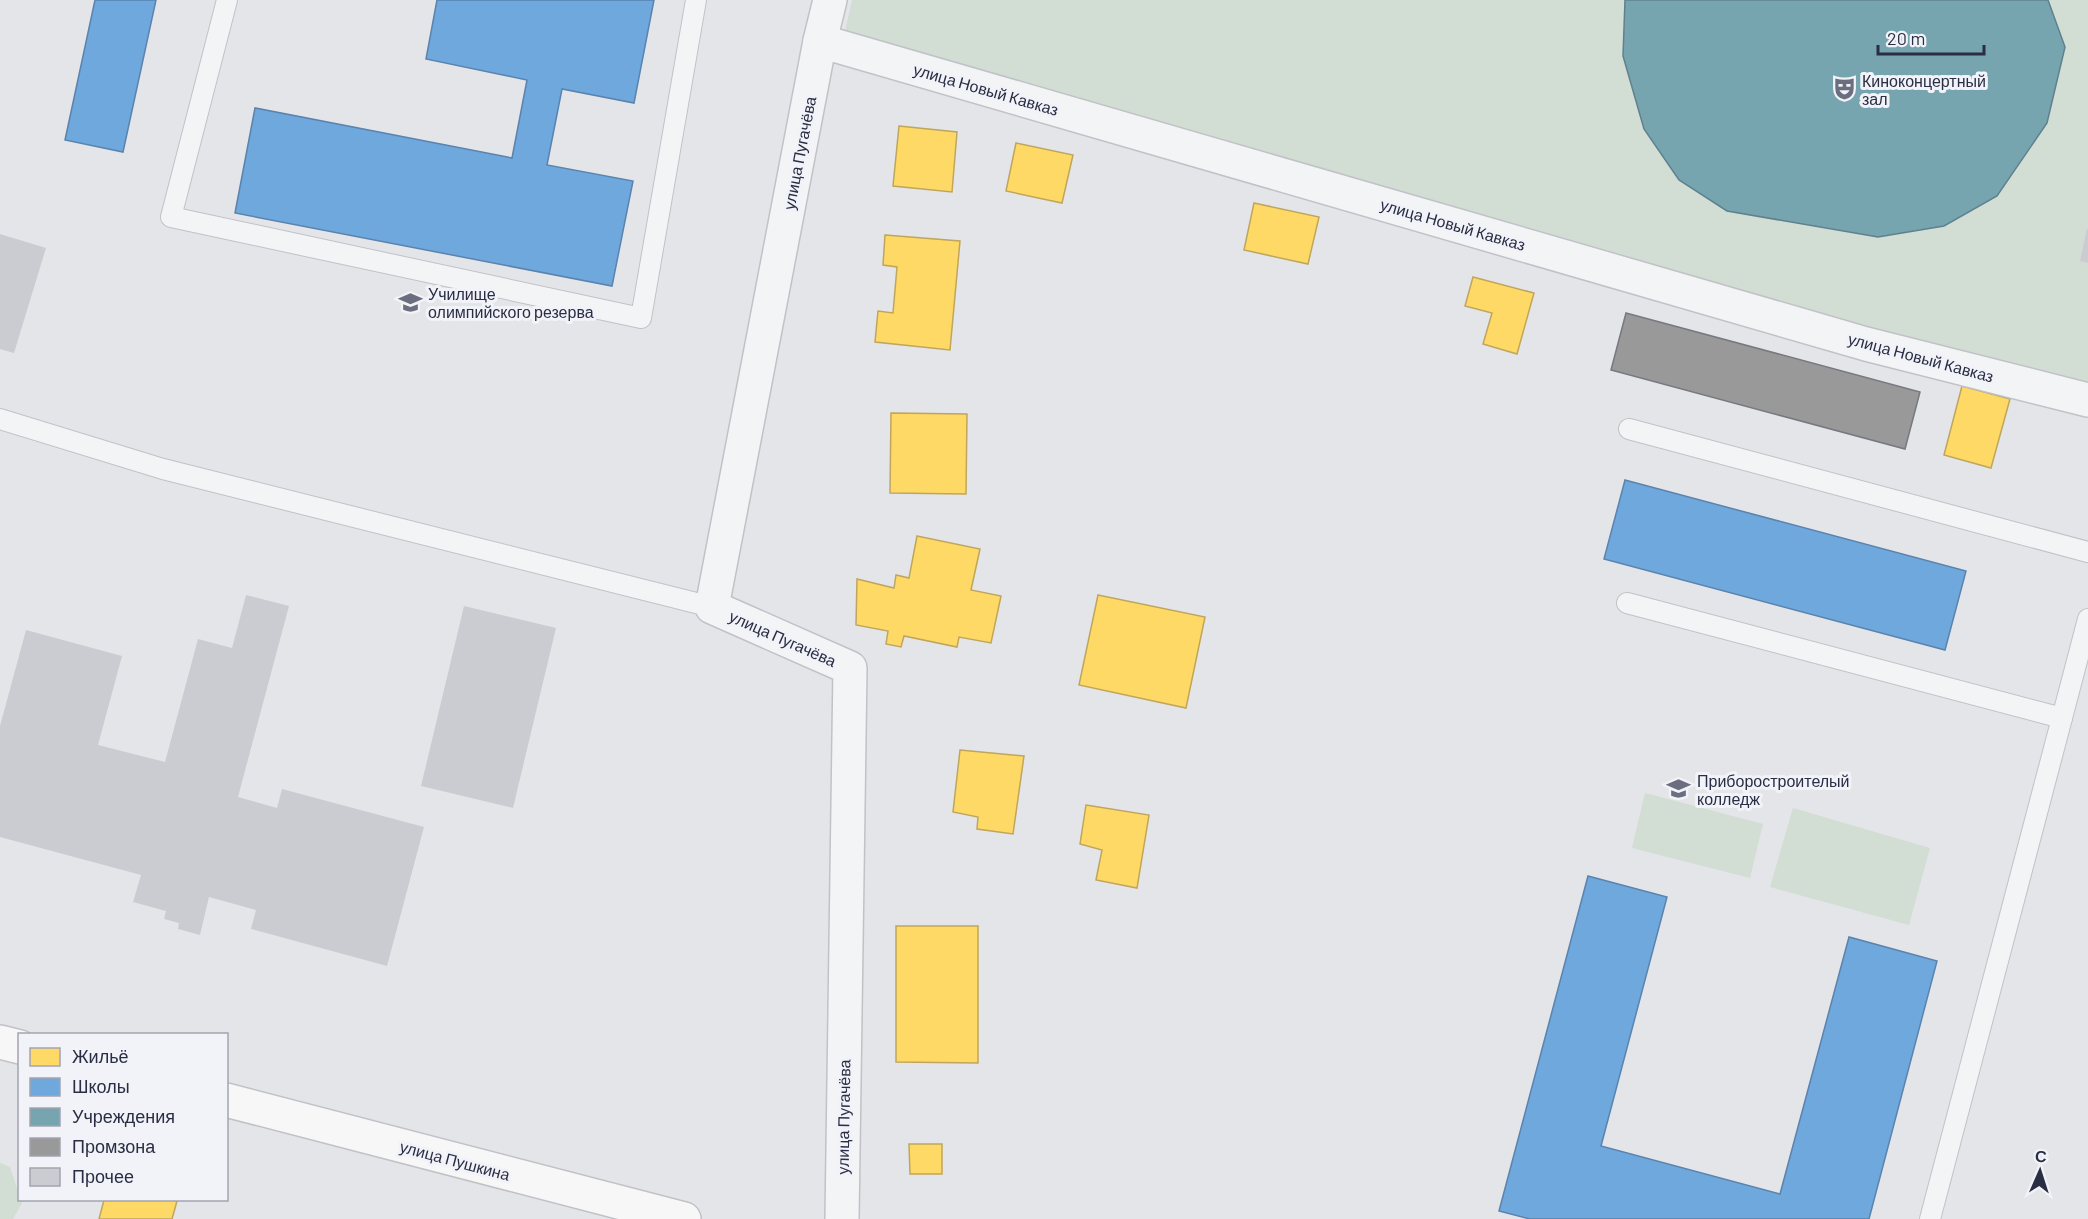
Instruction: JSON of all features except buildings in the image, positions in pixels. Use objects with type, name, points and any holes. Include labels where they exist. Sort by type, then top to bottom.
[{"type":"main road","points":[[0,1042],[18,1046]]},
{"type":"main road","name":"улица Пушкина","points":[[228,1101],[684,1219]]},
{"type":"street","name":"улица Пугачёва","points":[[830,0],[820,41],[712,607],[850,668],[842,1219]]},
{"type":"street","name":"улица Новый Кавказ","points":[[820,41],[1866,344],[2088,400]]},
{"type":"lane","points":[[227,0],[171,217],[641,318],[696,0]]},
{"type":"lane","points":[[0,419],[163,468],[712,607]]},
{"type":"lane","points":[[1629,429],[2088,552]]},
{"type":"lane","points":[[1627,603],[2062,718]]},
{"type":"lane","points":[[1930,1219],[2088,619]]},
{"type":"shaded area","points":[[852,0],[2088,0],[2088,393],[844,36]]},
{"type":"shaded area","points":[[1645,793],[1763,824],[1750,878],[1632,848]]},
{"type":"shaded area","points":[[1793,808],[1930,848],[1909,925],[1770,887]]},
{"type":"shaded area","points":[[0,1163],[10,1167],[18,1191],[18,1201],[22,1203],[13,1219],[0,1219]]},
{"type":"place","name":"Киноконцертный зал","points":[[1844,89]]},
{"type":"place","name":"Училище олимпийского резерва","points":[[410,302]]},
{"type":"place","name":"Приборостроителый колледж","points":[[1679,789]]}]
